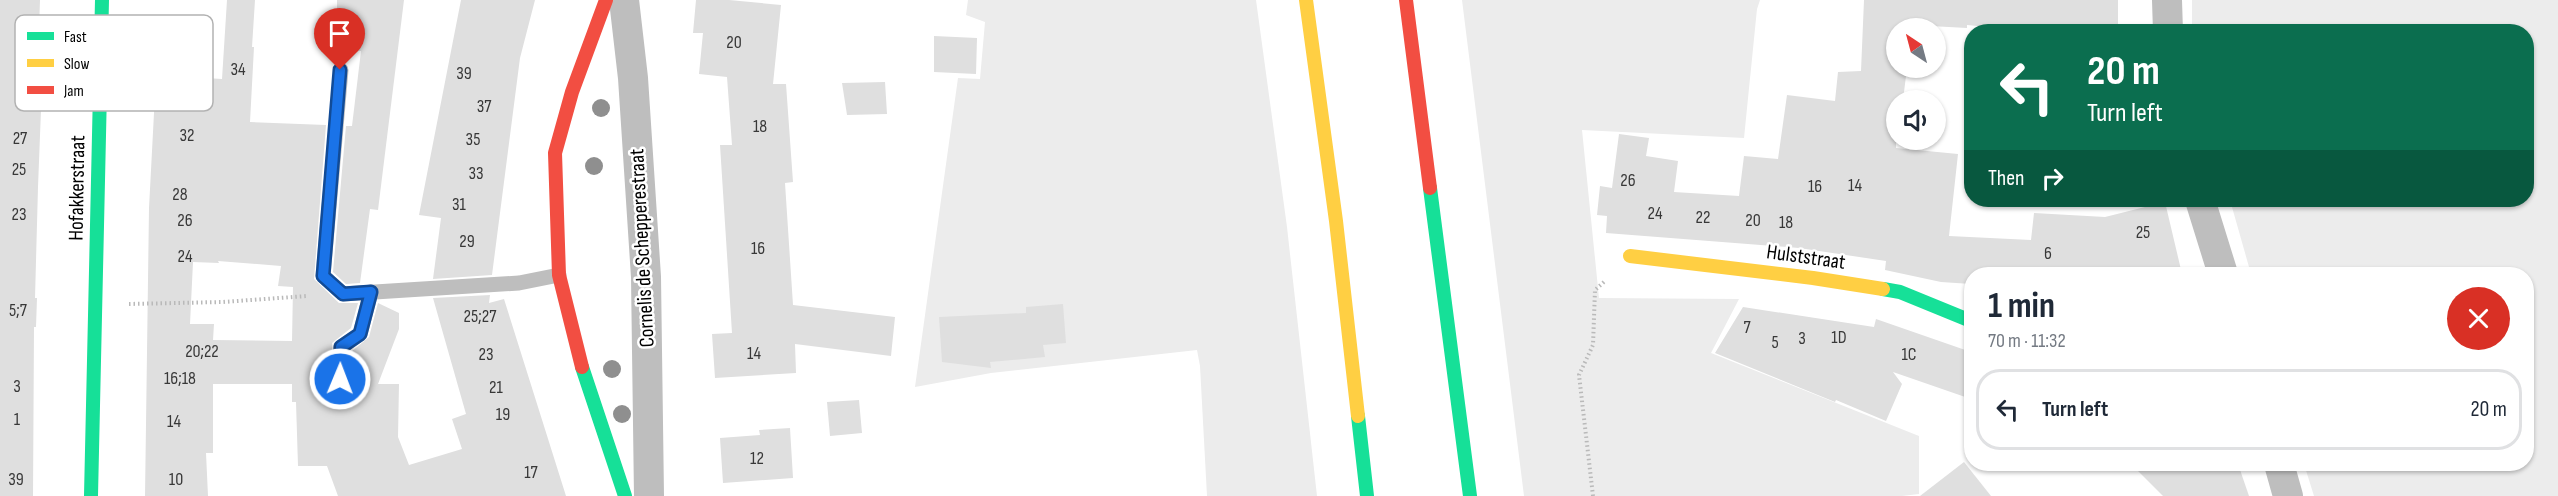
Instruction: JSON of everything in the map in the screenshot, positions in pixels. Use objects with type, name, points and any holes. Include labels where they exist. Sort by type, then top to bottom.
[{"type":"main road","name":"Hofakkerstraat","points":[[102,0],[102,15]]},
{"type":"main road","points":[[606,0],[572,92],[555,153],[559,275],[583,372],[625,496]]},
{"type":"main road","points":[[1306,0],[1336,221],[1367,496]]},
{"type":"main road","points":[[1406,0],[1470,496]]},
{"type":"main road","name":"Hofakkerstraat","points":[[91,496],[99,111]]},
{"type":"main road","name":"Hulststraat","points":[[1630,256],[1813,278],[1900,292],[1964,318]]},
{"type":"street","name":"Cornelis de Schepperestraat","points":[[624,0],[633,78],[646,277],[649,496]]},
{"type":"street","points":[[2167,0],[2168,24]]},
{"type":"street","points":[[2202,207],[2221,267]]},
{"type":"street","points":[[2280,471],[2288,496]]},
{"type":"lane","points":[[340,70],[323,276],[343,294],[519,283],[559,275]]},
{"type":"lane","points":[[340,395],[341,347],[360,334],[371,292]]},
{"type":"path","points":[[1593,496],[1579,375],[1593,345],[1595,290],[1630,256]]},
{"type":"path","points":[[95,305],[223,302],[343,294]]},
{"type":"shaded area","points":[[968,0],[1256,0],[1287,227],[1317,496],[1207,496],[1200,366],[1197,350],[991,373],[915,387],[958,78],[980,79],[985,22],[966,15]]},
{"type":"shaded area","points":[[1462,0],[1760,0],[1757,9],[1744,138],[1582,130],[1599,298],[1739,299],[1711,353],[1919,436],[1919,494],[1902,496],[1524,496]]},
{"type":"shaded area","points":[[2192,0],[2558,0],[2558,496],[2314,496],[2306,471],[2534,471],[2534,267],[2249,267],[2232,207],[2534,207],[2534,24],[2192,24]]},
{"type":"building","points":[[0,0],[40,0],[39,15],[15,15],[15,111],[41,111],[35,298],[37,298],[36,327],[34,327],[33,496],[0,496]]},
{"type":"building","points":[[227,0],[255,0],[250,122],[326,125],[314,279],[339,303],[358,303],[351,328],[332,343],[332,400],[340,405],[349,400],[351,352],[369,337],[378,303],[399,313],[399,329],[378,384],[399,384],[398,437],[409,465],[462,449],[452,419],[466,414],[433,298],[490,295],[489,303],[504,299],[566,496],[338,496],[327,466],[298,466],[296,402],[292,402],[292,384],[213,384],[213,453],[206,453],[208,496],[145,496],[149,208],[154,111],[213,111],[213,78],[222,79]],"holes":[[[218,261],[281,266],[278,286],[293,287],[292,341],[213,340],[214,324],[190,324],[193,262],[219,263]]]},
{"type":"building","points":[[337,0],[404,0],[378,210],[370,209],[360,283],[346,284],[333,272],[346,126],[352,126],[361,51],[329,50],[331,21],[337,22]]},
{"type":"building","points":[[461,0],[535,0],[520,58],[492,275],[433,279],[441,218],[419,215]]},
{"type":"building","points":[[696,0],[729,0],[781,5],[773,84],[786,84],[793,182],[785,183],[793,305],[895,317],[891,356],[795,344],[796,373],[715,378],[712,334],[732,333],[720,145],[732,145],[727,77],[699,74],[703,33],[693,33]]},
{"type":"building","points":[[1864,0],[2118,0],[2118,24],[1964,24],[1964,28],[1946,27],[1946,18],[1886,18],[1886,78],[1906,78],[1904,90],[1886,90],[1886,150],[1958,154],[1949,236],[2031,240],[2034,213],[2105,217],[2145,207],[2166,207],[2180,267],[1964,267],[1964,284],[1941,282],[1885,270],[1886,261],[1799,248],[1606,233],[1607,216],[1597,215],[1600,186],[1612,188],[1619,134],[1649,138],[1646,156],[1678,161],[1674,192],[1739,196],[1744,156],[1778,159],[1787,95],[1835,101],[1838,72],[1861,71]]},
{"type":"building","points":[[934,36],[977,38],[976,74],[934,72]]},
{"type":"building","points":[[885,82],[887,114],[847,115],[842,83]]},
{"type":"building","points":[[1063,304],[1066,343],[1043,345],[1045,357],[990,362],[991,368],[942,362],[939,317],[1026,313],[1026,307]]},
{"type":"building","points":[[1743,307],[1874,327],[1876,319],[1964,350],[1964,397],[1893,372],[1902,384],[1886,421],[1715,353]]},
{"type":"building","points":[[859,400],[862,433],[830,436],[827,402]]},
{"type":"building","points":[[790,428],[793,478],[723,483],[720,438],[760,435],[759,430]]},
{"type":"building","points":[[1964,462],[1964,471],[1971,471],[1991,496],[1920,496]]},
{"type":"building","points":[[2138,471],[2240,471],[2249,496],[2163,496]]},
{"type":"traffic: fast","points":[[102,0],[102,15]]},
{"type":"traffic: fast","points":[[91,496],[100,111]]},
{"type":"traffic: fast","points":[[1430,188],[1470,496]]},
{"type":"traffic: fast","points":[[1883,289],[1900,292],[1964,318]]},
{"type":"traffic: fast","points":[[582,367],[625,496]]},
{"type":"traffic: fast","points":[[1358,416],[1367,496]]},
{"type":"traffic: slow","points":[[1306,0],[1336,221],[1358,416]]},
{"type":"traffic: slow","points":[[1630,256],[1813,278],[1883,289]]},
{"type":"traffic: jam","points":[[582,367],[559,275],[555,153],[572,92],[606,0]]},
{"type":"traffic: jam","points":[[1406,0],[1430,188]]},
{"type":"route","points":[[340,70],[323,276],[343,294],[371,292],[360,334],[341,347],[340,379]]}]
